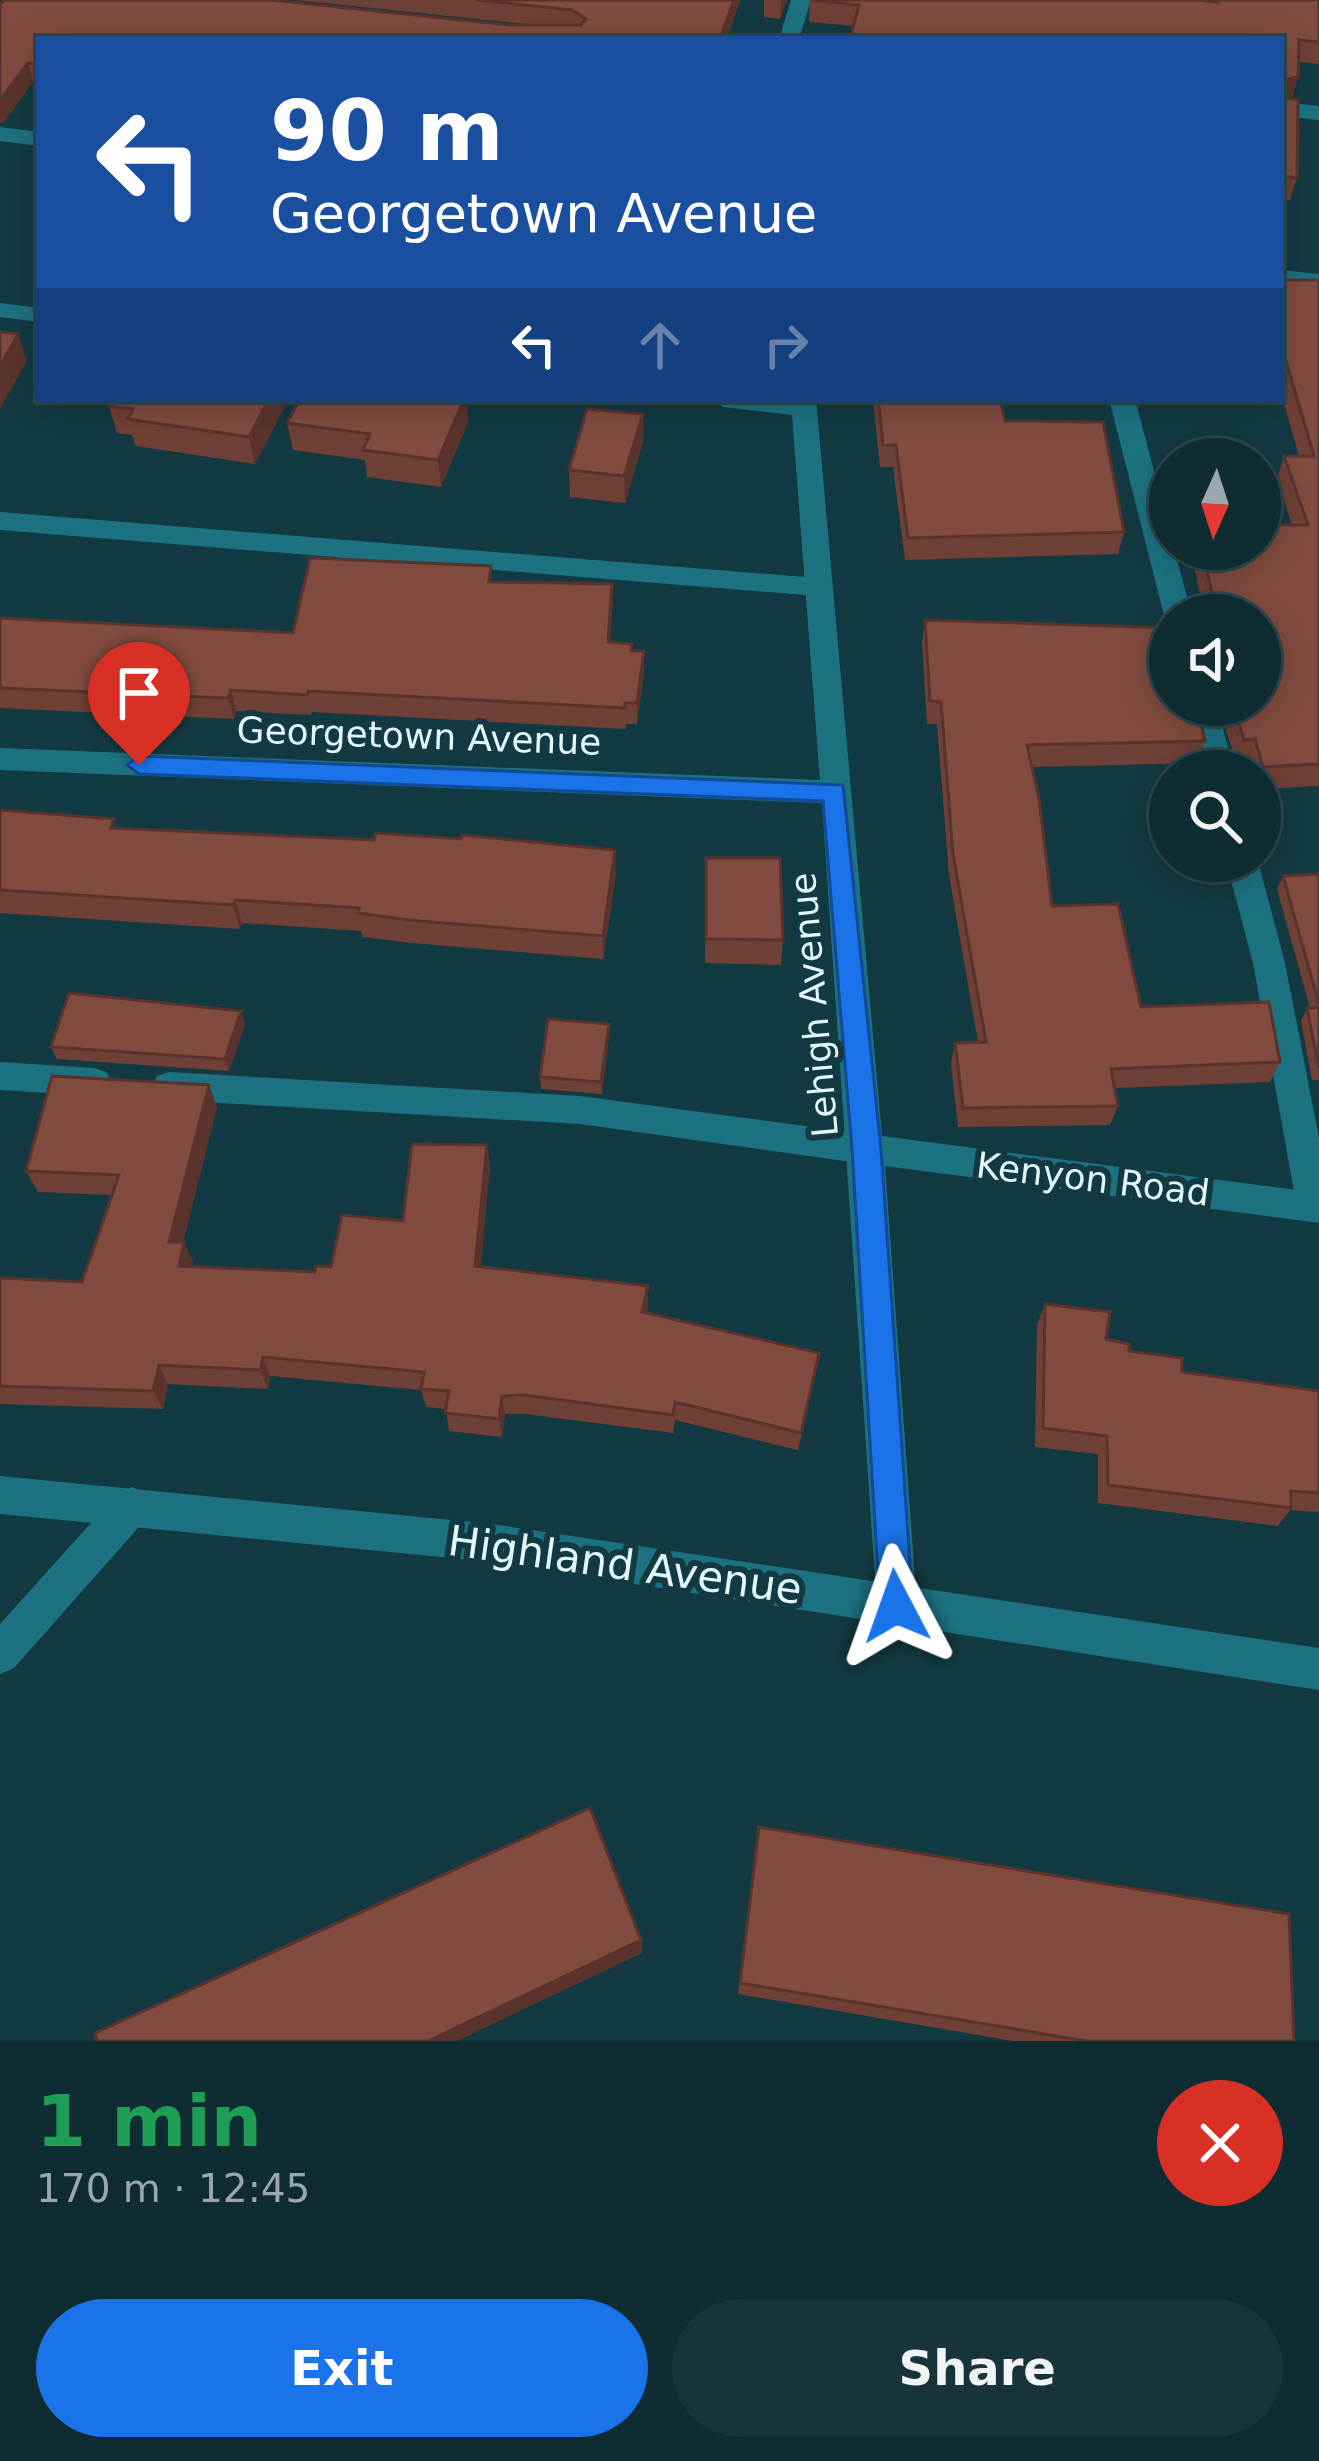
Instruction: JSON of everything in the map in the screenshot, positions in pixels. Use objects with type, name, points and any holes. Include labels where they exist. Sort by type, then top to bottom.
[{"type":"street","points":[[790,36],[801,0]]},
{"type":"street","points":[[1284,109],[1319,113]]},
{"type":"street","points":[[0,134],[36,139]]},
{"type":"street","points":[[1284,277],[1319,281]]},
{"type":"street","points":[[0,310],[36,315]]},
{"type":"street","points":[[771,402],[803,404]]},
{"type":"street","points":[[1123,402],[1173,594]]},
{"type":"street","name":"Lehigh Avenue","points":[[803,404],[866,1149],[896,1606]]},
{"type":"street","points":[[0,521],[818,587]]},
{"type":"street","name":"Georgetown Avenue","points":[[0,759],[835,792]]},
{"type":"street","points":[[1248,882],[1317,1208]]},
{"type":"street","name":"Kenyon Road","points":[[0,1076],[580,1110],[1317,1208]]},
{"type":"street","name":"Highland Avenue","points":[[0,1495],[492,1543],[1319,1670]]},
{"type":"street","points":[[0,1654],[132,1506]]},
{"type":"building","points":[[4,0],[271,0],[509,25],[581,25],[586,19],[572,10],[476,0],[734,0],[721,36],[36,36],[36,64],[28,63],[0,100],[0,5]]},
{"type":"building","points":[[810,0],[1319,0],[1319,42],[1299,40],[1298,77],[1284,80],[1284,36],[851,36],[859,5]]},
{"type":"building","points":[[1284,97],[1298,100],[1297,178],[1284,176]]},
{"type":"building","points":[[1284,280],[1319,280],[1319,764],[1281,766],[1281,750],[1258,750],[1255,739],[1244,740],[1240,726],[1281,726],[1281,594],[1212,594],[1207,570],[1281,570],[1281,525],[1308,525],[1284,456],[1314,456],[1284,354]]},
{"type":"building","points":[[0,332],[18,334],[0,366]]},
{"type":"building","points":[[111,402],[267,402],[249,437],[128,419],[133,409],[109,406]]},
{"type":"building","points":[[298,402],[463,402],[438,460],[363,450],[370,434],[287,423]]},
{"type":"building","points":[[878,402],[1001,402],[1005,421],[1103,422],[1124,532],[908,538],[896,445],[883,445]]},
{"type":"building","points":[[587,409],[643,414],[624,476],[569,470]]},
{"type":"building","points":[[310,558],[491,566],[489,582],[612,584],[608,642],[632,644],[631,651],[644,651],[637,703],[625,703],[625,708],[308,691],[307,695],[231,690],[228,698],[0,688],[0,618],[293,633]]},
{"type":"building","points":[[925,620],[1149,627],[1149,726],[1202,726],[1205,741],[1027,745],[1052,906],[1118,904],[1141,1007],[1269,1002],[1280,1062],[1111,1069],[1118,1106],[963,1108],[955,1043],[986,1042],[953,854],[941,702],[930,701]]},
{"type":"building","points":[[0,810],[114,819],[111,828],[374,840],[376,833],[461,839],[462,835],[615,850],[603,936],[408,920],[358,913],[359,908],[0,890]]},
{"type":"building","points":[[706,858],[780,858],[783,940],[706,939]]},
{"type":"building","points":[[1319,874],[1319,1004],[1283,876]]},
{"type":"building","points":[[69,993],[241,1011],[225,1059],[51,1047]]},
{"type":"building","points":[[1307,1008],[1319,1008],[1319,1068]]},
{"type":"building","points":[[548,1019],[609,1024],[601,1082],[540,1077]]},
{"type":"building","points":[[52,1076],[209,1085],[169,1242],[184,1242],[179,1266],[315,1272],[316,1266],[331,1267],[342,1215],[403,1221],[412,1144],[487,1145],[475,1266],[648,1286],[642,1312],[819,1353],[801,1433],[675,1402],[673,1415],[502,1396],[499,1419],[445,1413],[449,1391],[421,1389],[424,1372],[263,1357],[260,1370],[159,1365],[153,1391],[0,1386],[0,1278],[82,1282],[119,1175],[26,1171]]},
{"type":"building","points":[[1045,1304],[1110,1312],[1106,1339],[1129,1344],[1129,1351],[1182,1358],[1182,1372],[1319,1391],[1319,1493],[1291,1491],[1291,1508],[1108,1485],[1107,1436],[1043,1428]]},
{"type":"building","points":[[590,1808],[641,1940],[428,2041],[97,2041],[95,2033]]},
{"type":"building","points":[[759,1827],[1289,1914],[1294,2041],[1086,2041],[740,1983]]},
{"type":"route","points":[[139,765],[835,792],[866,1149],[896,1606]]}]
